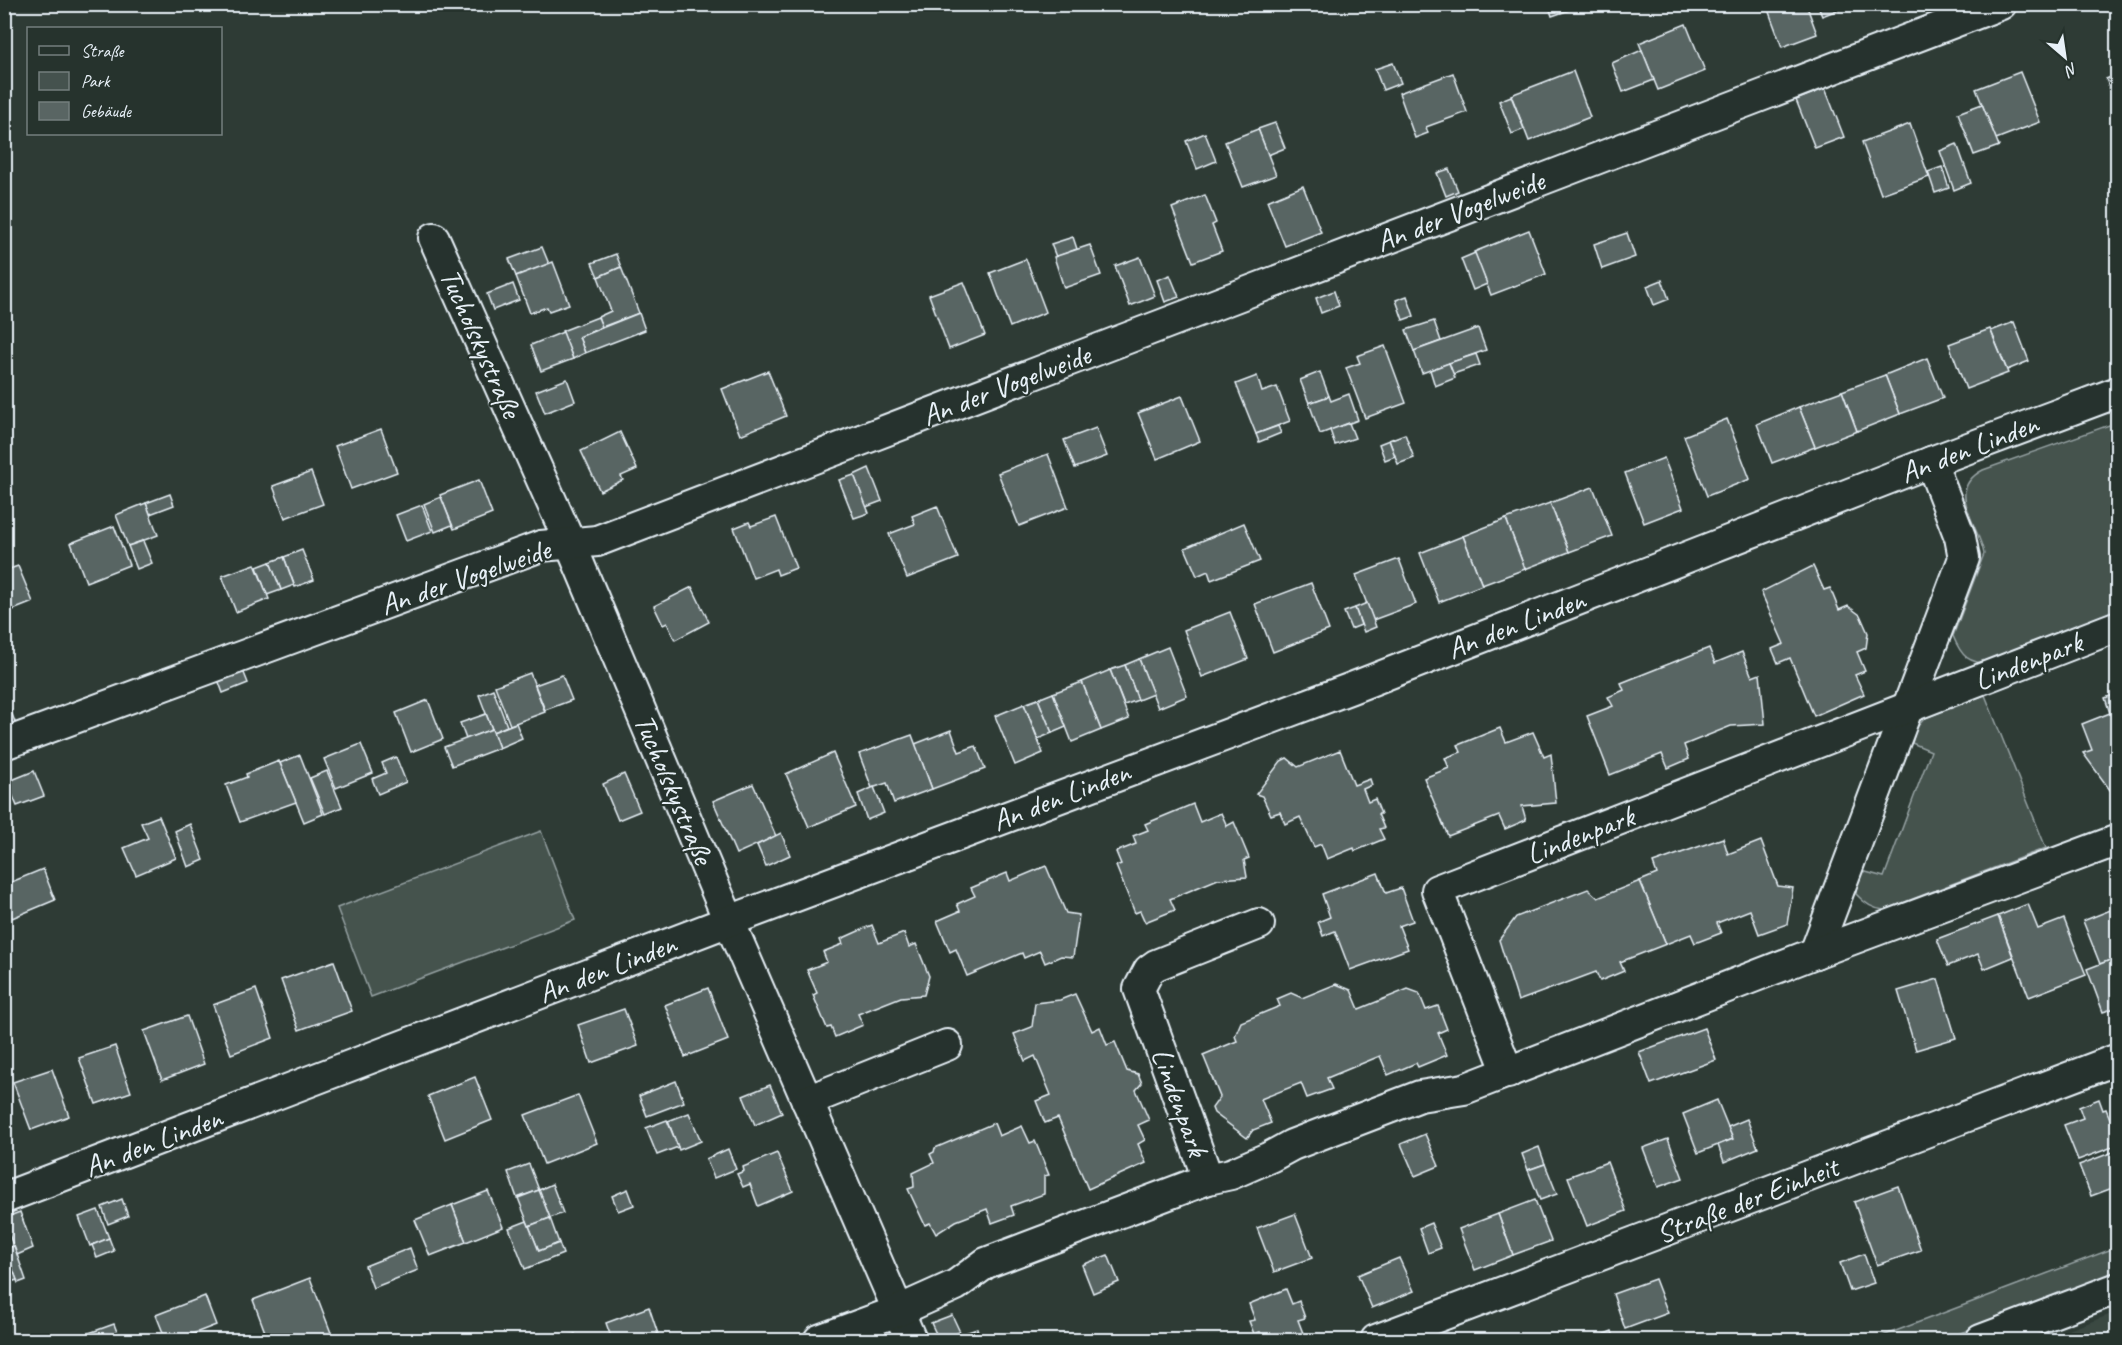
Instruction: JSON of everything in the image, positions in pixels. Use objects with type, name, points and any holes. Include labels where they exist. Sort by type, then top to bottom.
[{"type":"street","name":"An der Vogelweide","points":[[4,744],[541,546],[597,541],[2001,4]]},
{"type":"street","name":"Tucholskystraße","points":[[434,238],[570,543],[729,921],[911,1341]]},
{"type":"street","name":"An den Linden","points":[[4,1198],[729,921],[1349,689],[1931,462],[2118,392]]},
{"type":"street","name":"Lindenpark","points":[[1815,953],[1964,558],[1964,547],[1931,462]]},
{"type":"street","name":"Lindenpark","points":[[1508,1073],[1437,890],[2118,626]]},
{"type":"street","name":"Lindenpark","points":[[819,1341],[898,1311],[956,1285],[986,1263],[1208,1179],[1231,1174],[1292,1145],[1420,1095],[1464,1089],[1508,1073],[1815,953],[2118,840]]},
{"type":"street","name":"Lindenpark","points":[[1208,1179],[1139,989],[1149,970],[1156,965],[1259,924]]},
{"type":"street","points":[[807,1101],[947,1045]]},
{"type":"street","name":"Straße der Einheit","points":[[1376,1341],[2118,1059]]},
{"type":"street","points":[[1981,1341],[2118,1288]]},
{"type":"shaded area","points":[[2117,1312],[2117,1340],[2042,1340]]},
{"type":"green space","points":[[2112,424],[2118,427],[2117,617],[1992,665],[1967,658],[1953,636],[1984,554],[1967,508],[1966,487],[1972,478],[1983,470]]},
{"type":"green space","points":[[1985,695],[2046,848],[1884,910],[1868,905],[1856,894],[1862,871],[1884,877],[1931,751],[1912,743],[1916,728],[1925,718]]},
{"type":"green space","points":[[541,831],[575,920],[371,997],[337,908]]},
{"type":"green space","points":[[2117,1247],[2117,1274],[1942,1340],[1872,1340]]},
{"type":"building","points":[[1548,4],[1577,4],[1578,7],[1552,16]]},
{"type":"building","points":[[1766,4],[1806,4],[1817,34],[1782,47]]},
{"type":"building","points":[[1817,4],[1853,4],[1822,16]]},
{"type":"building","points":[[1686,24],[1705,71],[1658,90],[1639,43]]},
{"type":"building","points":[[1642,50],[1654,80],[1623,92],[1612,63]]},
{"type":"building","points":[[1393,63],[1401,83],[1383,90],[1375,69]]},
{"type":"building","points":[[1573,71],[1590,117],[1529,141],[1511,95]]},
{"type":"building","points":[[2020,72],[2040,122],[1996,139],[1976,89]]},
{"type":"building","points":[[1453,73],[1467,112],[1426,127],[1428,133],[1415,138],[1399,93]]},
{"type":"building","points":[[2118,74],[2118,105],[2116,105],[2106,79]]},
{"type":"building","points":[[1825,88],[1844,137],[1815,148],[1796,100]]},
{"type":"building","points":[[1511,96],[1524,129],[1512,134],[1499,101]]},
{"type":"building","points":[[1982,104],[1999,146],[1974,155],[1958,113]]},
{"type":"building","points":[[1275,123],[1285,148],[1268,155],[1258,129]]},
{"type":"building","points":[[1910,124],[1929,177],[1881,194],[1862,142]]},
{"type":"building","points":[[1258,129],[1276,175],[1243,187],[1225,142]]},
{"type":"building","points":[[1205,133],[1216,161],[1197,169],[1186,141]]},
{"type":"building","points":[[1957,144],[1971,183],[1954,190],[1940,151]]},
{"type":"building","points":[[1942,167],[1949,188],[1935,193],[1928,172]]},
{"type":"building","points":[[1449,169],[1458,191],[1446,196],[1437,173]]},
{"type":"building","points":[[1303,186],[1321,232],[1285,246],[1267,201]]},
{"type":"building","points":[[1205,195],[1216,223],[1212,225],[1222,251],[1193,262],[1172,208]]},
{"type":"building","points":[[1529,230],[1546,274],[1491,295],[1474,252]]},
{"type":"building","points":[[1627,233],[1635,257],[1602,269],[1594,244]]},
{"type":"building","points":[[1073,237],[1077,249],[1056,257],[1051,244]]},
{"type":"building","points":[[1090,245],[1101,275],[1064,288],[1054,257]]},
{"type":"building","points":[[542,247],[549,264],[516,276],[509,259]]},
{"type":"building","points":[[1475,253],[1487,284],[1473,290],[1461,259]]},
{"type":"building","points":[[616,254],[621,267],[598,277],[592,263]]},
{"type":"building","points":[[1140,257],[1155,296],[1130,306],[1115,266]]},
{"type":"building","points":[[1026,259],[1046,312],[1010,327],[990,273]]},
{"type":"building","points":[[553,262],[569,304],[549,311],[547,307],[530,313],[516,276]]},
{"type":"building","points":[[621,267],[639,313],[602,327],[598,317],[611,311],[598,277]]},
{"type":"building","points":[[1170,275],[1179,297],[1165,302],[1157,280]]},
{"type":"building","points":[[1662,280],[1669,299],[1654,305],[1647,286]]},
{"type":"building","points":[[964,282],[985,335],[949,349],[929,295]]},
{"type":"building","points":[[513,284],[519,300],[493,310],[487,294]]},
{"type":"building","points":[[1334,291],[1339,306],[1321,313],[1316,298]]},
{"type":"building","points":[[1407,296],[1414,316],[1403,320],[1396,300]]},
{"type":"building","points":[[639,313],[645,330],[585,353],[579,337]]},
{"type":"building","points":[[598,317],[602,327],[579,337],[585,353],[573,359],[562,331]]},
{"type":"building","points":[[1434,321],[1441,341],[1414,351],[1406,330]]},
{"type":"building","points":[[2014,322],[2029,361],[2007,370],[1991,331]]},
{"type":"building","points":[[1478,328],[1486,350],[1422,373],[1414,351]]},
{"type":"building","points":[[1990,329],[2008,373],[1966,389],[1949,344]]},
{"type":"building","points":[[563,332],[573,359],[541,371],[531,345]]},
{"type":"building","points":[[1385,346],[1406,403],[1365,418],[1346,368],[1360,363],[1357,356]]},
{"type":"building","points":[[1476,354],[1480,365],[1453,374],[1449,363]]},
{"type":"building","points":[[1927,358],[1943,398],[1900,414],[1885,375]]},
{"type":"building","points":[[1449,363],[1455,378],[1435,386],[1430,370]]},
{"type":"building","points":[[768,371],[786,416],[740,435],[722,389]]},
{"type":"building","points":[[1320,372],[1329,396],[1309,403],[1300,380]]},
{"type":"building","points":[[1885,375],[1900,414],[1857,431],[1842,391]]},
{"type":"building","points":[[1257,376],[1262,392],[1277,387],[1290,421],[1256,434],[1236,384]]},
{"type":"building","points":[[567,379],[575,401],[545,413],[536,391]]},
{"type":"building","points":[[1842,391],[1857,431],[1815,447],[1799,407]]},
{"type":"building","points":[[1349,394],[1358,420],[1320,434],[1309,403],[1329,396],[1331,401]]},
{"type":"building","points":[[1182,396],[1200,441],[1157,459],[1138,413]]},
{"type":"building","points":[[1799,407],[1815,447],[1772,463],[1757,424]]},
{"type":"building","points":[[1727,419],[1750,479],[1707,496],[1684,436]]},
{"type":"building","points":[[1349,423],[1355,438],[1335,445],[1330,430]]},
{"type":"building","points":[[1278,426],[1281,433],[1259,442],[1256,434]]},
{"type":"building","points":[[1096,428],[1107,456],[1075,468],[1064,440]]},
{"type":"building","points":[[381,429],[397,472],[351,489],[335,446]]},
{"type":"building","points":[[620,432],[637,469],[621,476],[623,480],[600,491],[581,451]]},
{"type":"building","points":[[1405,434],[1414,458],[1398,464],[1389,440]]},
{"type":"building","points":[[1389,440],[1395,456],[1385,460],[1379,444]]},
{"type":"building","points":[[1048,454],[1068,507],[1019,526],[998,473]]},
{"type":"building","points":[[1664,458],[1683,508],[1644,523],[1625,473]]},
{"type":"building","points":[[869,468],[882,501],[866,507],[854,475]]},
{"type":"building","points":[[311,472],[323,504],[285,518],[273,486]]},
{"type":"building","points":[[854,475],[869,513],[854,518],[839,480]]},
{"type":"building","points":[[479,480],[492,514],[454,529],[440,495]]},
{"type":"building","points":[[1593,487],[1612,536],[1569,552],[1550,503]]},
{"type":"building","points":[[170,494],[174,505],[150,514],[146,503]]},
{"type":"building","points":[[441,497],[452,525],[435,532],[424,504]]},
{"type":"building","points":[[146,503],[158,535],[128,546],[116,515]]},
{"type":"building","points":[[1550,503],[1569,552],[1525,569],[1506,519]]},
{"type":"building","points":[[422,505],[432,531],[406,541],[396,515]]},
{"type":"building","points":[[937,506],[958,558],[907,578],[889,534],[915,524],[912,516]]},
{"type":"building","points":[[776,517],[796,568],[778,575],[776,569],[753,578],[734,528],[749,522],[751,526]]},
{"type":"building","points":[[1506,519],[1525,569],[1482,585],[1463,536]]},
{"type":"building","points":[[1244,523],[1260,561],[1211,580],[1208,571],[1197,576],[1185,548]]},
{"type":"building","points":[[114,526],[129,565],[86,582],[71,543]]},
{"type":"building","points":[[1463,536],[1482,585],[1439,602],[1420,553]]},
{"type":"building","points":[[143,541],[152,563],[137,569],[128,546]]},
{"type":"building","points":[[302,550],[314,580],[295,587],[284,557]]},
{"type":"building","points":[[284,557],[294,585],[281,590],[270,562]]},
{"type":"building","points":[[1399,559],[1416,604],[1373,620],[1356,575]]},
{"type":"building","points":[[270,562],[281,590],[267,595],[257,567]]},
{"type":"building","points":[[255,564],[269,599],[236,612],[222,576]]},
{"type":"building","points":[[18,566],[33,602],[13,610],[4,588],[4,571]]},
{"type":"building","points":[[1813,566],[1824,590],[1830,588],[1839,610],[1848,606],[1860,615],[1868,633],[1866,648],[1857,652],[1865,671],[1855,675],[1864,694],[1814,716],[1790,658],[1778,663],[1772,649],[1784,644],[1761,592]]},
{"type":"building","points":[[1311,583],[1329,630],[1273,652],[1255,604]]},
{"type":"building","points":[[692,587],[709,622],[675,640],[667,623],[663,625],[654,606]]},
{"type":"building","points":[[1367,603],[1376,627],[1364,632],[1355,608]]},
{"type":"building","points":[[1355,608],[1361,625],[1351,629],[1344,612]]},
{"type":"building","points":[[1230,612],[1248,659],[1202,677],[1184,630]]},
{"type":"building","points":[[1168,647],[1187,696],[1158,708],[1139,659]]},
{"type":"building","points":[[1709,648],[1715,663],[1742,652],[1752,677],[1760,674],[1765,724],[1731,726],[1684,745],[1689,759],[1668,768],[1662,754],[1610,775],[1587,716],[1613,706],[1608,697],[1624,690],[1621,683]]},
{"type":"building","points":[[1139,659],[1153,694],[1138,700],[1125,665]]},
{"type":"building","points":[[1125,665],[1138,700],[1124,705],[1110,670]]},
{"type":"building","points":[[242,668],[248,683],[223,693],[217,677]]},
{"type":"building","points":[[1110,670],[1129,719],[1101,730],[1082,682]]},
{"type":"building","points":[[530,673],[545,712],[510,725],[495,686]]},
{"type":"building","points":[[562,675],[572,700],[545,710],[535,685]]},
{"type":"building","points":[[1082,682],[1101,730],[1072,742],[1053,693]]},
{"type":"building","points":[[493,689],[507,726],[493,732],[479,695]]},
{"type":"building","points":[[1053,693],[1066,727],[1052,733],[1038,699]]},
{"type":"building","points":[[2118,693],[2118,784],[2110,790],[2083,753],[2092,750],[2082,724],[2110,713],[2105,698]]},
{"type":"building","points":[[1038,699],[1052,733],[1038,739],[1024,704]]},
{"type":"building","points":[[428,700],[443,739],[411,752],[396,713]]},
{"type":"building","points":[[7,701],[15,722],[4,726],[4,702]]},
{"type":"building","points":[[1024,704],[1043,753],[1015,765],[995,716]]},
{"type":"building","points":[[486,714],[492,729],[466,739],[460,723]]},
{"type":"building","points":[[516,723],[522,738],[499,748],[493,732]]},
{"type":"building","points":[[1500,728],[1506,742],[1533,732],[1544,757],[1551,754],[1556,803],[1522,806],[1526,820],[1505,829],[1499,816],[1448,836],[1424,778],[1449,768],[1445,758],[1461,752],[1458,745]]},
{"type":"building","points":[[492,729],[499,748],[452,766],[444,747]]},
{"type":"building","points":[[951,730],[959,752],[976,746],[985,769],[932,789],[915,744]]},
{"type":"building","points":[[912,735],[932,789],[894,803],[887,783],[872,788],[859,754]]},
{"type":"building","points":[[361,744],[373,773],[336,788],[324,759]]},
{"type":"building","points":[[1340,750],[1354,785],[1370,779],[1372,785],[1363,789],[1368,802],[1375,799],[1384,828],[1379,829],[1384,839],[1327,859],[1321,844],[1314,847],[1300,817],[1285,824],[1280,812],[1271,815],[1262,796],[1256,794],[1281,761],[1287,758],[1298,767]]},
{"type":"building","points":[[833,753],[856,807],[809,827],[786,774]]},
{"type":"building","points":[[300,755],[323,814],[304,822],[280,763]]},
{"type":"building","points":[[396,757],[406,782],[378,794],[372,779],[386,773],[382,763]]},
{"type":"building","points":[[279,761],[296,802],[240,822],[226,785]]},
{"type":"building","points":[[34,771],[44,796],[17,806],[7,782]]},
{"type":"building","points":[[327,771],[342,807],[325,814],[310,778]]},
{"type":"building","points":[[624,774],[640,811],[618,820],[603,784]]},
{"type":"building","points":[[753,784],[776,836],[736,854],[713,801]]},
{"type":"building","points":[[874,787],[884,813],[867,820],[858,794]]},
{"type":"building","points":[[1193,804],[1200,822],[1221,813],[1227,826],[1234,822],[1249,858],[1244,860],[1247,877],[1218,879],[1170,899],[1175,910],[1145,922],[1140,911],[1135,913],[1116,866],[1121,864],[1116,852],[1136,844],[1133,836],[1148,830],[1145,824]]},
{"type":"building","points":[[159,816],[176,858],[136,875],[124,848],[148,838],[141,823]]},
{"type":"building","points":[[190,824],[204,860],[188,867],[175,831]]},
{"type":"building","points":[[781,833],[790,855],[766,866],[757,845]]},
{"type":"building","points":[[1723,838],[1728,854],[1761,841],[1778,886],[1793,888],[1787,924],[1759,934],[1750,910],[1717,923],[1721,933],[1695,943],[1691,934],[1666,944],[1640,881],[1657,874],[1653,863]]},
{"type":"building","points":[[1046,866],[1066,913],[1079,915],[1073,957],[1061,956],[1045,963],[1040,951],[1024,958],[1022,953],[967,976],[956,949],[950,952],[937,921],[960,911],[957,904],[975,896],[971,888],[1007,873],[1010,881]]},
{"type":"building","points":[[43,869],[55,900],[12,918],[4,900],[4,885]]},
{"type":"building","points":[[1378,873],[1386,893],[1401,888],[1413,921],[1399,926],[1408,949],[1350,970],[1335,931],[1323,936],[1318,922],[1330,917],[1322,894]]},
{"type":"building","points":[[1640,881],[1666,944],[1620,962],[1624,971],[1600,981],[1596,972],[1518,1001],[1499,940],[1516,917],[1588,889],[1598,898]]},
{"type":"building","points":[[2028,904],[2038,929],[2064,919],[2086,975],[2029,997],[1998,916]]},
{"type":"building","points":[[2118,907],[2118,957],[2100,964],[2083,921]]},
{"type":"building","points":[[1998,916],[2013,957],[1984,969],[1978,954],[1948,966],[1937,939]]},
{"type":"building","points":[[872,925],[879,943],[904,933],[909,947],[916,944],[929,976],[924,995],[901,997],[858,1014],[863,1025],[835,1037],[831,1027],[827,1028],[813,995],[817,993],[807,970],[827,962],[823,952],[843,944],[841,939]]},
{"type":"building","points":[[2118,957],[2118,1007],[2103,1012],[2087,969]]},
{"type":"building","points":[[334,961],[352,1011],[299,1030],[281,980]]},
{"type":"building","points":[[1938,979],[1956,1038],[1916,1050],[1898,991]]},
{"type":"building","points":[[1336,984],[1351,990],[1359,1009],[1408,989],[1419,993],[1426,1010],[1438,1006],[1447,1029],[1438,1033],[1447,1055],[1418,1067],[1416,1063],[1388,1075],[1380,1056],[1327,1078],[1332,1089],[1307,1098],[1301,1083],[1261,1099],[1271,1123],[1253,1130],[1247,1138],[1214,1113],[1212,1108],[1220,1097],[1203,1055],[1237,1041],[1235,1036],[1241,1022],[1280,1006],[1277,999],[1291,993],[1302,998]]},
{"type":"building","points":[[708,988],[728,1040],[685,1057],[665,1005]]},
{"type":"building","points":[[256,989],[273,1038],[231,1054],[213,1005]]},
{"type":"building","points":[[1075,994],[1092,1031],[1100,1027],[1107,1045],[1115,1042],[1127,1071],[1138,1074],[1142,1083],[1136,1090],[1149,1120],[1138,1125],[1145,1140],[1138,1144],[1146,1163],[1088,1189],[1058,1118],[1045,1123],[1036,1101],[1051,1095],[1035,1056],[1025,1061],[1014,1034],[1032,1027],[1035,1003],[1060,1000]]},
{"type":"building","points":[[624,1009],[638,1046],[591,1063],[578,1025]]},
{"type":"building","points":[[187,1016],[204,1064],[162,1080],[144,1031]]},
{"type":"building","points":[[1704,1028],[1716,1060],[1651,1084],[1639,1052]]},
{"type":"building","points":[[115,1046],[131,1092],[96,1104],[79,1058]]},
{"type":"building","points":[[52,1069],[69,1116],[31,1130],[13,1082]]},
{"type":"building","points":[[475,1077],[492,1120],[445,1139],[428,1096]]},
{"type":"building","points":[[676,1081],[684,1102],[647,1116],[639,1096]]},
{"type":"building","points":[[770,1085],[782,1113],[755,1125],[743,1096]]},
{"type":"building","points":[[578,1095],[597,1143],[544,1164],[525,1115]]},
{"type":"building","points":[[2099,1099],[2103,1110],[2106,1109],[2118,1138],[2118,1145],[2078,1160],[2064,1125],[2083,1118],[2079,1107]]},
{"type":"building","points":[[1717,1100],[1733,1139],[1698,1153],[1683,1114]]},
{"type":"building","points":[[689,1113],[701,1141],[679,1150],[668,1121]]},
{"type":"building","points":[[1747,1119],[1758,1148],[1724,1162],[1718,1145],[1733,1139],[1728,1127]]},
{"type":"building","points":[[667,1120],[678,1147],[657,1155],[646,1128]]},
{"type":"building","points":[[994,1123],[999,1136],[1022,1126],[1030,1143],[1035,1141],[1049,1175],[1044,1176],[1044,1194],[1011,1206],[1014,1215],[992,1223],[987,1209],[956,1221],[936,1234],[930,1223],[925,1225],[908,1189],[914,1187],[913,1173],[934,1163],[930,1154],[935,1148]]},
{"type":"building","points":[[1425,1134],[1439,1166],[1415,1176],[1401,1144]]},
{"type":"building","points":[[1668,1139],[1683,1178],[1658,1187],[1643,1148]]},
{"type":"building","points":[[1539,1147],[1545,1164],[1528,1170],[1522,1154]]},
{"type":"building","points":[[728,1149],[736,1169],[714,1178],[706,1159]]},
{"type":"building","points":[[2118,1150],[2118,1186],[2091,1196],[2079,1165]]},
{"type":"building","points":[[777,1153],[793,1191],[758,1206],[750,1184],[743,1187],[737,1174],[744,1171],[743,1167]]},
{"type":"building","points":[[1607,1162],[1626,1211],[1587,1226],[1568,1177]]},
{"type":"building","points":[[529,1164],[539,1190],[517,1198],[508,1172]]},
{"type":"building","points":[[1545,1164],[1557,1194],[1540,1200],[1528,1170]]},
{"type":"building","points":[[552,1184],[563,1213],[550,1218],[539,1190]]},
{"type":"building","points":[[1898,1186],[1921,1250],[1877,1265],[1854,1202]]},
{"type":"building","points":[[628,1189],[634,1205],[618,1211],[612,1196]]},
{"type":"building","points":[[539,1190],[550,1218],[529,1226],[518,1198]]},
{"type":"building","points":[[488,1191],[503,1227],[466,1242],[452,1205]]},
{"type":"building","points":[[122,1199],[128,1216],[108,1224],[102,1207]]},
{"type":"building","points":[[1535,1200],[1551,1241],[1513,1255],[1498,1214]]},
{"type":"building","points":[[452,1205],[466,1242],[430,1256],[415,1220]]},
{"type":"building","points":[[98,1210],[109,1238],[90,1246],[79,1217]]},
{"type":"building","points":[[20,1212],[33,1248],[17,1255],[4,1218]]},
{"type":"building","points":[[1295,1214],[1312,1258],[1274,1272],[1257,1228]]},
{"type":"building","points":[[1498,1214],[1513,1255],[1475,1270],[1459,1229]]},
{"type":"building","points":[[550,1218],[559,1243],[539,1251],[529,1226]]},
{"type":"building","points":[[527,1221],[539,1251],[559,1243],[563,1254],[525,1269],[509,1228]]},
{"type":"building","points":[[1431,1223],[1441,1248],[1428,1253],[1419,1228]]},
{"type":"building","points":[[109,1238],[114,1251],[97,1258],[92,1245]]},
{"type":"building","points":[[14,1246],[26,1280],[18,1283],[5,1249]]},
{"type":"building","points":[[410,1248],[418,1270],[373,1288],[365,1266]]},
{"type":"building","points":[[4,1250],[17,1280],[4,1284]]},
{"type":"building","points":[[1864,1254],[1874,1283],[1850,1291],[1840,1263]]},
{"type":"building","points":[[1108,1255],[1119,1282],[1093,1293],[1082,1265]]},
{"type":"building","points":[[1399,1258],[1414,1291],[1372,1308],[1358,1275]]},
{"type":"building","points":[[310,1278],[333,1338],[268,1340],[253,1300]]},
{"type":"building","points":[[1655,1279],[1668,1313],[1625,1329],[1613,1294]]},
{"type":"building","points":[[1286,1289],[1292,1304],[1299,1301],[1305,1318],[1298,1320],[1303,1333],[1283,1340],[1263,1340],[1260,1332],[1254,1334],[1249,1321],[1255,1320],[1249,1304]]},
{"type":"building","points":[[205,1296],[216,1325],[177,1340],[166,1340],[156,1315]]},
{"type":"building","points":[[649,1307],[658,1334],[646,1340],[612,1340],[606,1323]]},
{"type":"building","points":[[952,1315],[960,1332],[939,1340],[931,1323]]},
{"type":"building","points":[[114,1324],[120,1340],[70,1340]]},
{"type":"building","points":[[977,1329],[981,1340],[954,1340],[953,1337]]},
{"type":"building","points":[[1612,1331],[1615,1340],[1598,1340],[1597,1337]]},
{"type":"building","points":[[575,1334],[577,1340],[557,1340]]}]
